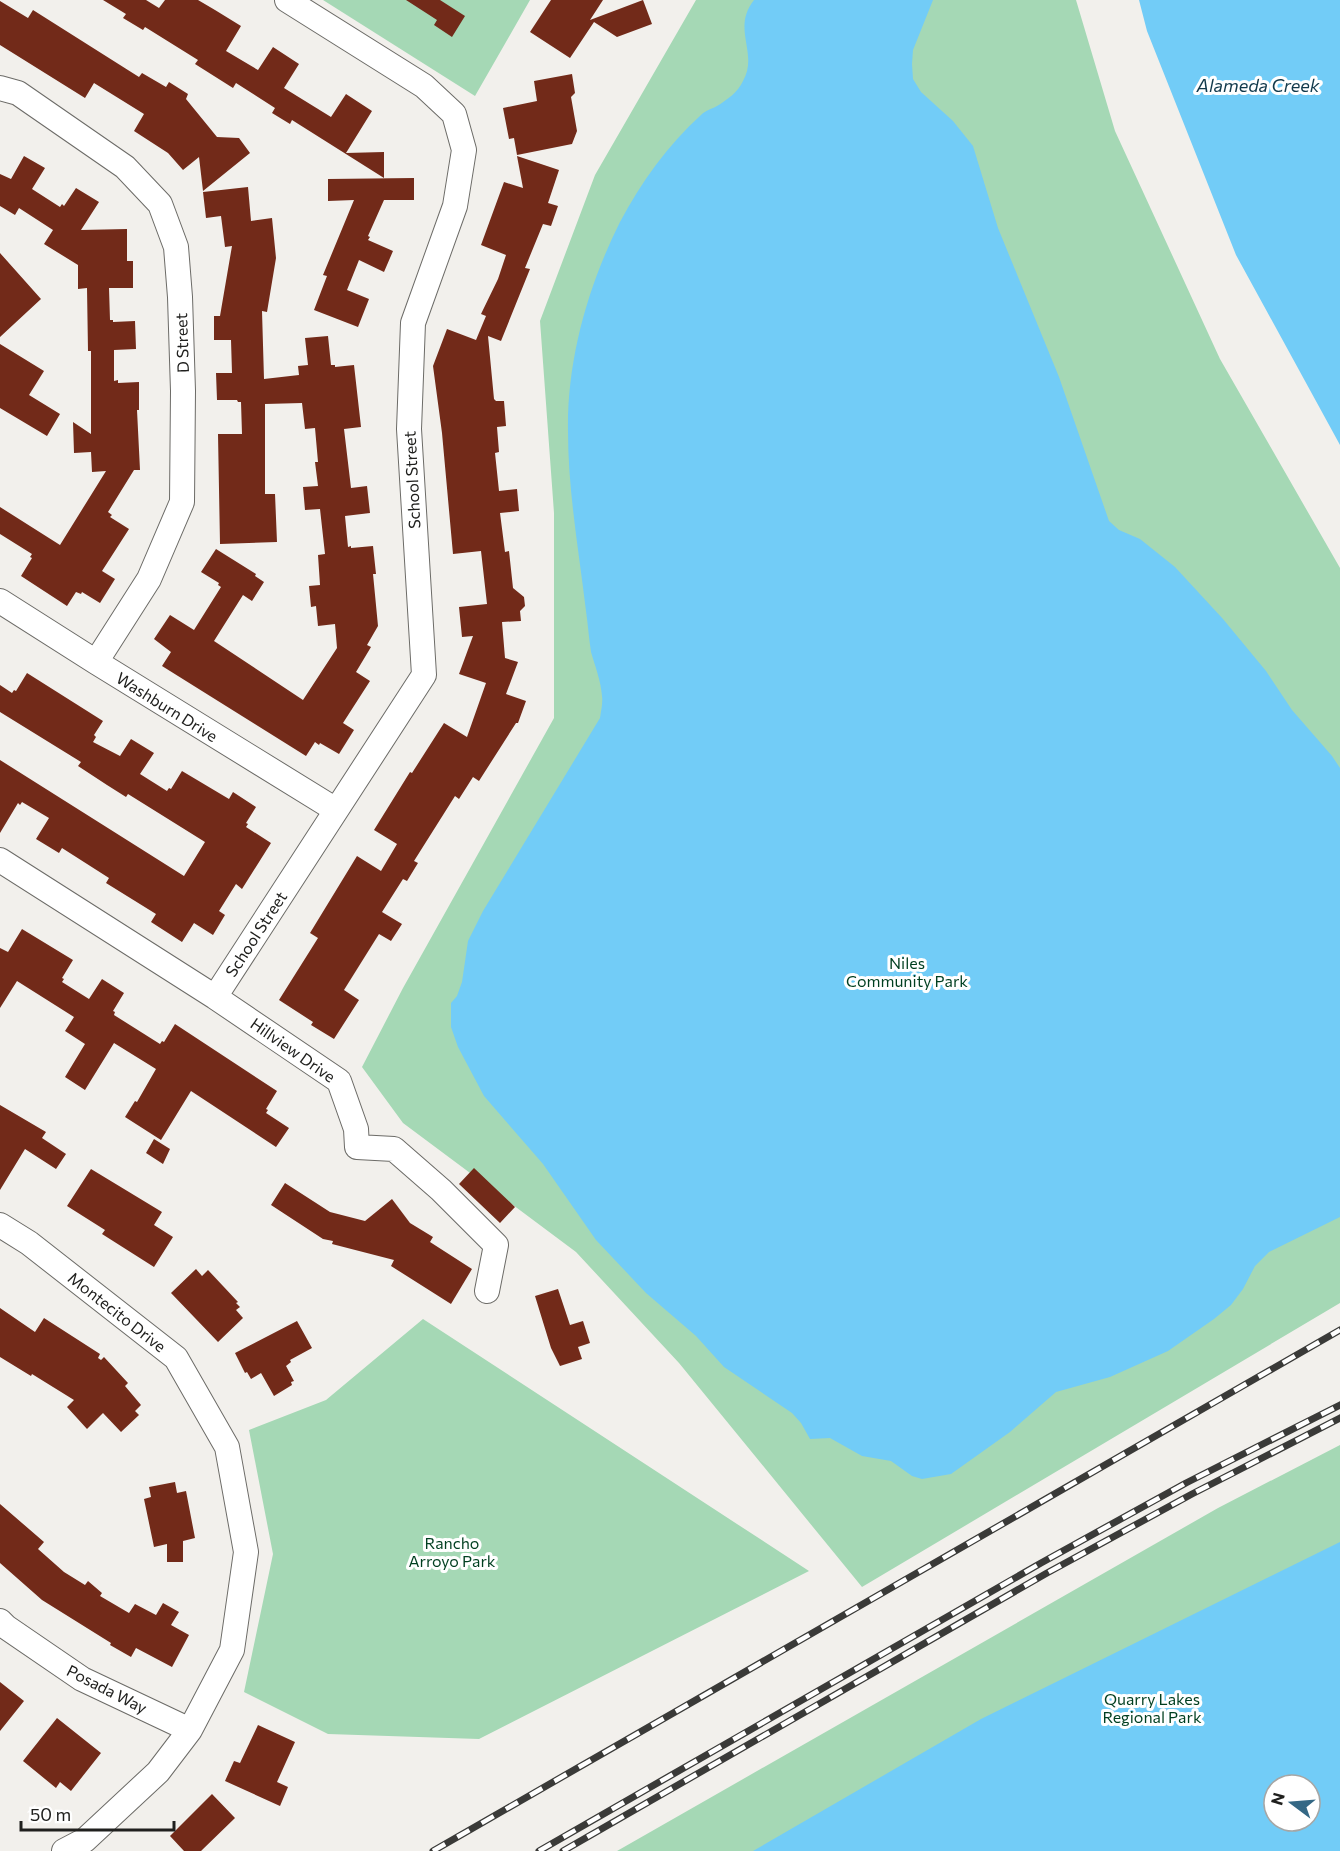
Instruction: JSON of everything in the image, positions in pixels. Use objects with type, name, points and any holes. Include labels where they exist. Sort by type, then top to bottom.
[{"type":"street","name":"School Street","points":[[215,997],[424,675],[409,429],[413,323],[455,206],[464,150],[454,114],[424,86],[287,0]]},
{"type":"street","name":"D Street","points":[[0,88],[18,93],[125,167],[160,204],[176,247],[183,391],[182,502],[149,579],[96,662]]},
{"type":"street","name":"Washburn Drive","points":[[0,601],[336,810]]},
{"type":"street","name":"Hillview Drive","points":[[0,861],[215,997],[339,1081],[356,1129],[357,1148],[394,1149],[441,1190],[496,1245],[487,1291]]},
{"type":"street","name":"Montecito Drive","points":[[0,1225],[29,1244],[176,1358],[228,1447],[246,1552],[232,1650],[190,1730],[158,1772],[85,1840],[64,1851]]},
{"type":"street","name":"Posada Way","points":[[0,1621],[82,1679],[190,1730]]},
{"type":"green space","points":[[323,0],[530,0],[475,96]]},
{"type":"green space","name":"Niles Community Park","points":[[696,0],[1076,0],[1115,131],[1220,359],[1340,568],[1340,1303],[862,1587],[679,1363],[576,1252],[403,1123],[362,1067],[403,988],[554,718],[554,513],[540,321],[595,175]]},
{"type":"green space","name":"Rancho Arroyo Park","points":[[423,1319],[809,1571],[479,1739],[328,1734],[244,1692],[273,1554],[249,1430],[326,1400]]},
{"type":"green space","name":"Quarry Lakes Regional Park","points":[[1340,1445],[1340,1851],[617,1851],[1218,1508]]},
{"type":"water","name":"Niles Community Park","points":[[754,0],[933,0],[913,50],[913,79],[921,92],[953,121],[973,146],[998,228],[1059,377],[1109,521],[1119,530],[1140,539],[1175,567],[1223,619],[1266,671],[1292,710],[1340,768],[1340,1217],[1269,1252],[1255,1266],[1243,1289],[1231,1305],[1168,1351],[1110,1377],[1056,1392],[1010,1432],[951,1474],[922,1479],[912,1476],[891,1461],[862,1456],[830,1438],[810,1439],[792,1413],[724,1367],[696,1336],[646,1293],[596,1240],[543,1164],[484,1096],[458,1047],[451,1027],[451,1003],[457,996],[462,982],[468,941],[483,911],[600,718],[601,690],[590,647],[568,454],[571,377],[589,297],[620,222],[646,178],[666,151],[703,113],[728,98],[741,85],[747,71],[748,61],[745,21]]},
{"type":"water","name":"Alameda Creek","points":[[1139,0],[1340,0],[1340,445],[1236,255],[1147,31]]},
{"type":"water","name":"Quarry Lakes Regional Park","points":[[1340,1542],[1340,1851],[753,1851],[981,1719]]},
{"type":"building","points":[[103,0],[146,0],[159,8],[165,0],[198,0],[241,26],[226,51],[258,70],[273,47],[299,64],[284,88],[331,117],[346,94],[372,111],[346,153],[384,152],[384,178],[292,120],[290,124],[272,113],[275,108],[236,83],[233,88],[195,64],[198,60],[145,27],[143,30],[123,18],[126,14]]},
{"type":"building","points":[[406,0],[440,0],[465,16],[452,37],[434,25],[437,20]]},
{"type":"building","points":[[551,0],[603,0],[590,20],[643,0],[652,24],[617,37],[594,22],[570,58],[530,32]]},
{"type":"building","points":[[0,1],[28,18],[33,10],[139,77],[142,73],[166,87],[169,82],[188,94],[186,99],[217,137],[239,138],[250,153],[203,191],[199,157],[183,170],[168,153],[134,131],[144,114],[94,83],[85,98],[0,45]]},
{"type":"building","points":[[572,74],[575,93],[571,97],[577,131],[572,144],[517,155],[514,138],[509,139],[503,108],[537,101],[534,81]]},
{"type":"building","points":[[24,156],[45,168],[32,189],[60,207],[62,204],[64,206],[76,188],[99,202],[81,230],[127,229],[127,261],[133,261],[133,288],[109,288],[110,320],[113,322],[135,321],[136,349],[114,350],[114,381],[118,380],[118,383],[139,382],[139,410],[137,410],[140,470],[134,470],[108,512],[112,515],[110,517],[129,529],[102,571],[115,579],[100,603],[82,592],[81,594],[76,592],[67,606],[21,576],[32,554],[0,534],[0,507],[60,545],[106,471],[92,472],[91,452],[74,453],[73,422],[91,434],[91,351],[88,351],[87,288],[78,289],[78,265],[44,244],[53,230],[19,208],[15,215],[0,206],[0,174],[11,179]]},
{"type":"building","points":[[517,156],[559,170],[548,203],[558,206],[551,226],[543,224],[525,268],[530,269],[501,341],[488,336],[494,399],[504,401],[506,426],[497,427],[499,452],[495,453],[499,491],[517,489],[519,511],[500,513],[505,552],[509,551],[513,588],[524,597],[525,606],[520,611],[521,621],[502,622],[505,658],[518,662],[506,694],[526,701],[518,723],[479,781],[473,777],[459,799],[455,796],[414,861],[418,863],[407,881],[403,879],[382,912],[402,924],[391,941],[379,934],[344,990],[359,1000],[334,1039],[311,1025],[313,1022],[279,1000],[318,938],[310,933],[357,856],[381,871],[397,844],[374,830],[410,772],[412,773],[444,723],[467,737],[486,683],[459,674],[473,636],[462,637],[459,607],[487,604],[481,551],[453,554],[442,433],[433,366],[447,329],[476,340],[486,316],[481,314],[498,279],[506,255],[481,245],[504,182],[523,188]]},
{"type":"building","points":[[414,178],[414,200],[384,200],[368,236],[370,237],[368,240],[393,251],[384,272],[359,260],[347,290],[369,299],[358,327],[314,310],[327,276],[323,275],[354,200],[328,201],[328,179]]},
{"type":"building","points":[[248,187],[251,221],[272,218],[276,258],[267,312],[262,311],[264,379],[299,375],[298,366],[308,365],[305,338],[328,336],[331,365],[335,367],[354,365],[361,427],[344,429],[351,488],[367,486],[370,513],[345,516],[348,547],[373,546],[378,626],[367,645],[371,647],[356,672],[370,681],[343,723],[354,730],[339,754],[315,742],[306,756],[162,666],[171,652],[154,639],[170,615],[194,630],[221,587],[219,583],[201,572],[216,549],[256,574],[255,576],[264,582],[252,601],[243,595],[214,641],[303,700],[337,648],[335,624],[318,626],[316,606],[311,607],[309,586],[320,585],[318,555],[325,554],[320,509],[305,510],[303,487],[318,486],[315,462],[318,462],[315,428],[305,429],[302,403],[265,404],[265,494],[275,494],[277,542],[220,544],[218,434],[242,434],[241,402],[217,400],[216,373],[232,373],[231,340],[214,340],[214,316],[220,316],[232,246],[225,247],[221,216],[206,218],[203,192]]},
{"type":"building","points":[[0,253],[41,299],[0,337]]},
{"type":"building","points":[[0,344],[44,371],[29,395],[60,414],[47,436],[0,408]]},
{"type":"building","points":[[27,673],[103,721],[94,735],[96,737],[93,742],[120,756],[131,739],[154,753],[140,774],[167,791],[171,789],[182,771],[229,799],[233,792],[256,807],[246,827],[271,843],[242,889],[236,884],[219,911],[225,915],[213,935],[194,923],[182,942],[151,922],[156,914],[106,883],[109,878],[62,848],[59,853],[36,839],[49,818],[22,802],[20,805],[18,803],[0,833],[0,760],[184,876],[205,842],[128,794],[126,797],[107,785],[78,766],[81,762],[0,712],[0,685],[12,693],[16,691]]},
{"type":"building","points":[[22,929],[73,960],[62,982],[89,999],[102,979],[124,993],[113,1011],[114,1015],[160,1044],[164,1042],[175,1024],[277,1091],[266,1113],[289,1128],[276,1147],[191,1091],[161,1140],[125,1117],[135,1101],[137,1102],[156,1069],[114,1043],[85,1090],[65,1077],[85,1044],[65,1031],[74,1017],[17,981],[0,1008],[0,948],[8,952]]},
{"type":"building","points":[[0,1105],[46,1132],[42,1138],[66,1154],[56,1169],[25,1149],[0,1190]]},
{"type":"building","points":[[154,1139],[170,1149],[163,1164],[146,1153]]},
{"type":"building","points":[[474,1168],[515,1207],[500,1223],[459,1184]]},
{"type":"building","points":[[91,1169],[162,1212],[154,1225],[173,1237],[154,1267],[102,1234],[105,1230],[67,1206]]},
{"type":"building","points":[[285,1183],[330,1212],[365,1221],[392,1199],[410,1223],[433,1237],[430,1242],[472,1269],[451,1304],[391,1266],[394,1260],[332,1244],[333,1241],[323,1239],[271,1205]]},
{"type":"building","points":[[196,1269],[202,1276],[208,1270],[240,1307],[236,1310],[243,1318],[218,1342],[171,1293]]},
{"type":"building","points":[[558,1289],[570,1325],[583,1321],[590,1343],[578,1347],[582,1359],[560,1366],[551,1348],[535,1296]]},
{"type":"building","points":[[0,1308],[35,1332],[44,1318],[100,1354],[98,1358],[101,1360],[104,1357],[128,1383],[125,1386],[141,1405],[135,1411],[139,1415],[121,1432],[103,1413],[87,1429],[67,1407],[74,1400],[0,1357]]},
{"type":"building","points":[[297,1321],[312,1348],[290,1360],[291,1362],[286,1366],[294,1381],[291,1382],[292,1385],[274,1396],[261,1373],[251,1379],[247,1372],[245,1373],[235,1353]]},
{"type":"building","points":[[175,1482],[177,1493],[186,1491],[195,1538],[183,1541],[183,1562],[167,1562],[167,1544],[154,1547],[144,1499],[151,1497],[149,1487]]},
{"type":"building","points":[[0,1504],[44,1542],[38,1549],[64,1572],[85,1585],[88,1581],[102,1593],[100,1596],[129,1613],[135,1604],[156,1615],[163,1603],[179,1612],[171,1625],[189,1635],[172,1667],[136,1648],[131,1657],[110,1645],[111,1643],[42,1600],[0,1563]]},
{"type":"building","points":[[0,1682],[24,1701],[0,1731]]},
{"type":"building","points":[[57,1718],[101,1753],[71,1791],[60,1782],[56,1788],[23,1761]]},
{"type":"building","points":[[258,1725],[295,1742],[277,1782],[288,1787],[280,1806],[225,1781],[234,1761],[240,1763]]},
{"type":"building","points":[[212,1794],[235,1818],[201,1851],[184,1851],[170,1836]]},
{"type":"railway","points":[[433,1851],[1340,1330]]},
{"type":"railway","points":[[539,1851],[1041,1563],[1186,1483],[1340,1405]]},
{"type":"railway","points":[[563,1851],[1047,1573],[1192,1494],[1340,1418]]}]
